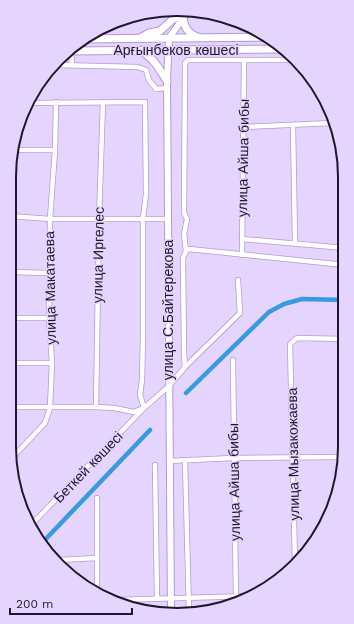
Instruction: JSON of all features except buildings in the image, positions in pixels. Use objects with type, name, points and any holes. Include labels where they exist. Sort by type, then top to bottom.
[{"type":"main road","points":[[139,38],[149,33],[160,31],[172,20],[180,16]]},
{"type":"main road","points":[[169,38],[185,16]]},
{"type":"main road","points":[[183,19],[184,25],[188,32],[200,38]]},
{"type":"main road","name":"Арғынбеков көшесі","points":[[94,40],[256,37]]},
{"type":"main road","name":"улица С.Байтерекова","points":[[169,38],[167,84],[171,608]]},
{"type":"main road","name":"Арғынбеков көшесі","points":[[77,51],[275,49]]},
{"type":"main road","points":[[139,50],[147,54],[154,61],[167,84]]},
{"type":"street","points":[[71,56],[72,65]]},
{"type":"street","points":[[185,367],[183,258],[186,251],[184,234],[187,219],[184,213],[185,64],[188,60],[288,60]]},
{"type":"street","name":"улица Айша бибы","points":[[242,255],[244,60]]},
{"type":"street","points":[[61,65],[138,67],[146,70],[156,89],[167,84]]},
{"type":"street","name":"улица Макатаева","points":[[16,454],[45,423],[50,408],[52,363],[49,318],[50,219],[55,150],[56,102]]},
{"type":"street","name":"улица Иргелес","points":[[96,407],[98,219],[103,102]]},
{"type":"street","points":[[16,407],[96,407],[114,408],[134,412],[144,408],[140,395],[142,380],[143,336],[143,218],[146,194],[145,102],[35,103]]},
{"type":"street","points":[[244,127],[328,123]]},
{"type":"street","points":[[293,125],[295,243]]},
{"type":"street","points":[[18,150],[55,150]]},
{"type":"street","points":[[16,217],[50,219],[168,219]]},
{"type":"street","points":[[242,239],[338,247]]},
{"type":"street","points":[[186,251],[189,249],[194,249],[338,264]]},
{"type":"street","points":[[16,272],[49,272]]},
{"type":"street","name":"Беткей көшесі","points":[[35,521],[144,408],[169,386],[185,367],[240,313],[238,280]]},
{"type":"street","points":[[16,318],[49,318]]},
{"type":"street","name":"улица Мызакожаева","points":[[295,557],[290,344],[297,338],[338,339]]},
{"type":"street","name":"улица Айша бибы","points":[[233,360],[233,458],[236,596]]},
{"type":"street","points":[[16,363],[52,363]]},
{"type":"street","points":[[169,461],[233,458],[338,457]]},
{"type":"street","points":[[185,460],[189,608]]},
{"type":"street","points":[[155,465],[157,598]]},
{"type":"street","points":[[97,498],[97,586]]},
{"type":"street","points":[[62,560],[97,558]]},
{"type":"street","points":[[131,601],[157,598],[236,596]]},
{"type":"waterway","points":[[186,393],[269,312],[284,304],[302,299],[338,300]]},
{"type":"waterway","points":[[45,539],[150,430]]}]
